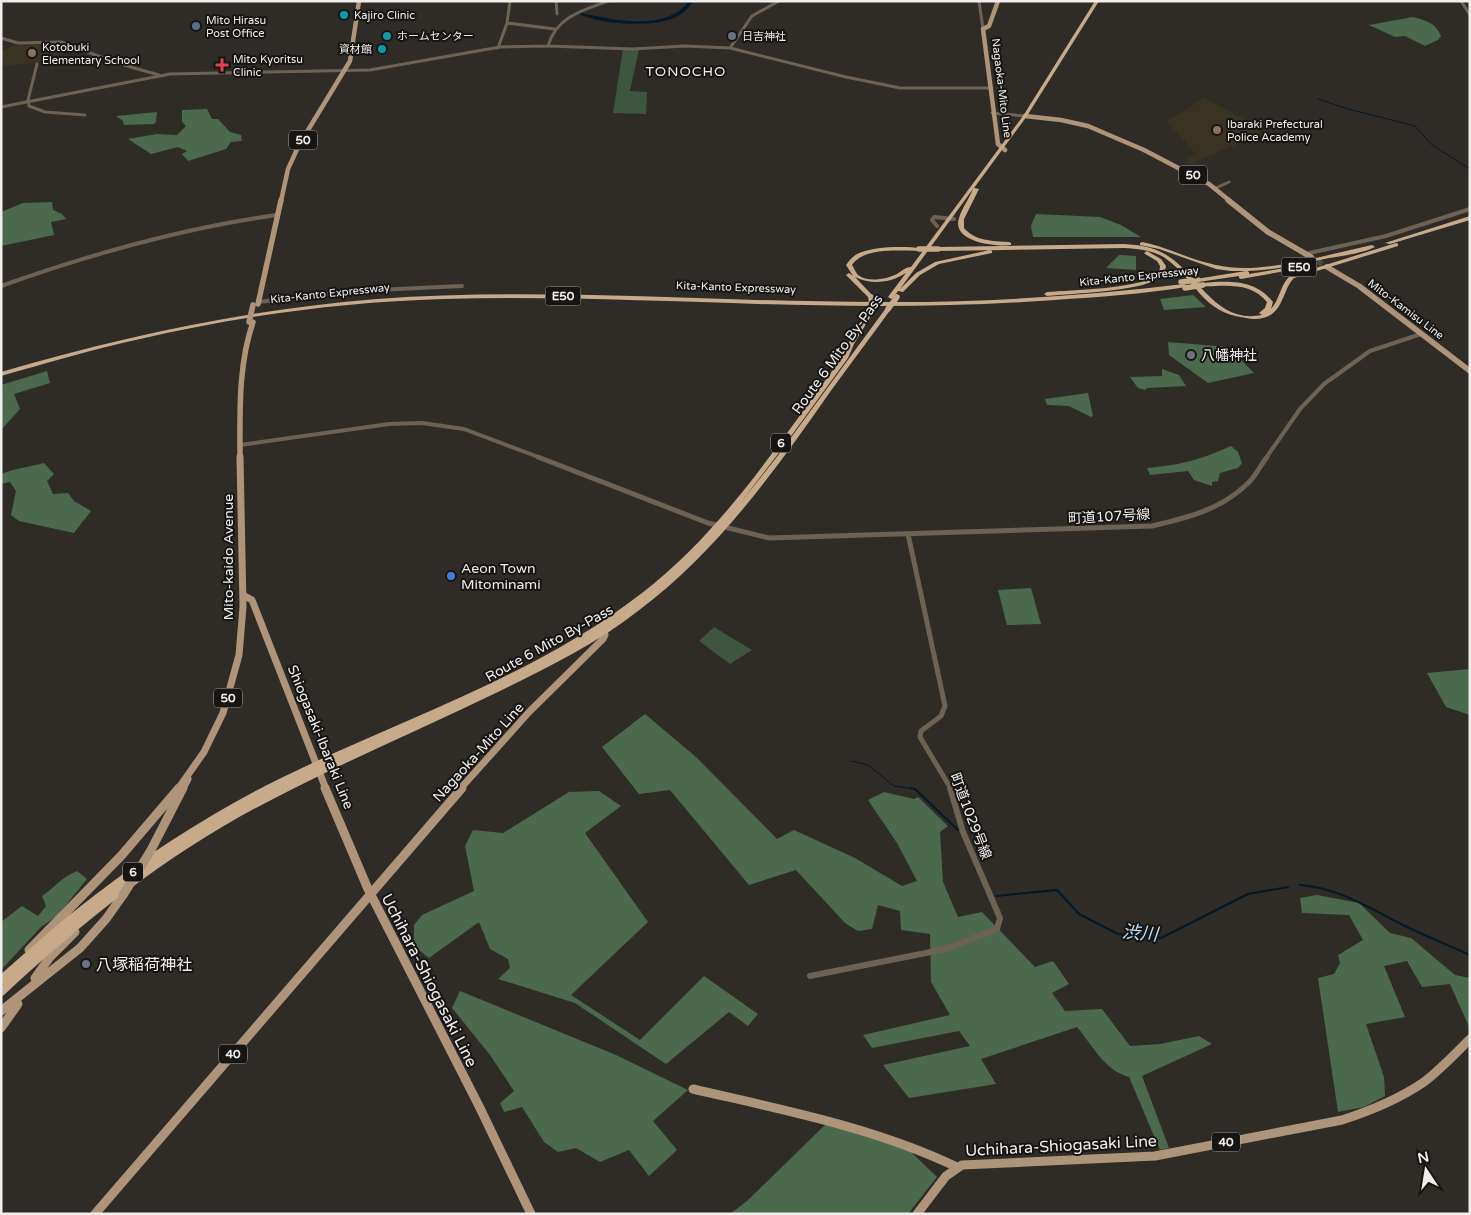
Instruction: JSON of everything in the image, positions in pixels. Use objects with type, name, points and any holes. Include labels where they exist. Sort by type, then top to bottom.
[{"type":"highway","name":"Route 6 Mito By-Pass","points":[[1,986],[75,916],[155,857],[225,813],[489,687],[587,634],[645,594],[683,561],[749,497],[932,242],[976,189],[1003,149],[1006,141],[1028,116],[1097,1]]},
{"type":"highway","name":"Route 6 Mito By-Pass","points":[[894,297],[901,291],[952,218],[1028,116],[1101,1]]},
{"type":"highway","points":[[976,189],[961,219],[960,225],[963,231],[968,236],[982,240],[1028,247]]},
{"type":"highway","name":"Kita-Kanto Expressway","points":[[1201,283],[1392,242],[1470,218]]},
{"type":"highway","name":"Kita-Kanto Expressway","points":[[1201,283],[1316,264],[1396,245],[1470,222]]},
{"type":"highway","points":[[920,248],[864,254],[852,260],[850,268],[853,273],[863,279],[876,281],[890,279],[907,270],[932,242]]},
{"type":"highway","points":[[901,291],[918,274],[937,263],[972,255],[1028,247],[1138,243],[1160,247],[1203,263],[1230,269],[1275,266],[1342,254]]},
{"type":"highway","points":[[1124,244],[1156,250],[1170,257],[1210,298],[1228,310],[1250,315],[1263,313],[1270,306],[1267,296],[1250,287],[1232,284],[1201,283],[1183,285]]},
{"type":"highway","points":[[844,359],[872,309],[871,297],[847,272],[845,267],[847,259],[856,253],[870,250],[1028,247],[1139,248],[1159,253],[1173,262],[1215,306],[1236,316],[1253,318],[1273,311],[1277,306],[1284,284],[1292,277],[1396,245]]},
{"type":"highway","points":[[1008,298],[1141,283],[1157,277],[1163,270],[1161,262],[1153,256],[1137,250],[1114,247]]},
{"type":"highway","name":"Kita-Kanto Expressway","points":[[1,370],[94,344],[192,322],[277,308],[378,298],[516,293],[876,300],[1008,298],[1183,285]]},
{"type":"highway","name":"Kita-Kanto Expressway","points":[[1,374],[88,349],[192,326],[278,312],[377,301],[453,297],[543,296],[906,304],[1010,301],[1133,292],[1183,285]]},
{"type":"highway","name":"Route 6 Mito By-Pass","points":[[1,986],[161,861],[214,827],[318,769],[509,683],[604,630],[653,597],[690,563],[721,526],[844,359],[885,309]]},
{"type":"main road","name":"Mito-kaido Avenue","points":[[191,772],[219,721],[232,688],[239,660],[243,595],[240,445],[241,377],[251,322],[286,174],[293,157],[345,71],[352,53],[360,1]]},
{"type":"main road","name":"Nagaoka-Mito Line","points":[[998,1],[990,24],[987,28],[983,29],[992,113],[998,144],[1003,149]]},
{"type":"main road","name":"50","points":[[1028,116],[1071,122],[1101,130],[1152,154],[1216,188],[1264,229],[1311,257]]},
{"type":"main road","points":[[997,139],[1006,141]]},
{"type":"main road","name":"Mito-Kamisu Line","points":[[1327,267],[1359,286],[1470,371]]},
{"type":"main road","name":"Shiogasaki-Ibaraki Line","points":[[243,595],[252,599],[318,769],[370,894]]},
{"type":"main road","points":[[242,616],[250,611],[257,612]]},
{"type":"main road","name":"Nagaoka-Mito Line","points":[[370,894],[504,740],[603,639],[605,635],[604,630]]},
{"type":"main road","points":[[1,1011],[80,948],[106,919],[150,852],[191,772]]},
{"type":"main road","points":[[1,986],[136,840],[191,772]]},
{"type":"main road","name":"Uchihara-Shiogasaki Line","points":[[95,1214],[370,894],[470,1089],[531,1214]]},
{"type":"main road","points":[[35,978],[60,946],[108,901]]},
{"type":"main road","points":[[1,1028],[18,1004]]},
{"type":"main road","name":"Uchihara-Shiogasaki Line","points":[[917,1214],[946,1176],[957,1167],[969,1163],[1155,1156],[1342,1120],[1370,1111],[1417,1086],[1445,1064],[1470,1039]]},
{"type":"main road","points":[[694,1088],[874,1132],[924,1150],[957,1167]]},
{"type":"street","points":[[498,48],[507,23],[510,1]]},
{"type":"street","points":[[556,1],[557,14]]},
{"type":"street","points":[[548,46],[550,35],[555,29],[575,14],[608,1]]},
{"type":"street","points":[[730,48],[752,16],[779,1]]},
{"type":"street","points":[[979,1],[983,29]]},
{"type":"street","points":[[1461,1],[1470,15]]},
{"type":"street","points":[[507,23],[555,29]]},
{"type":"street","points":[[982,23],[990,24]]},
{"type":"street","points":[[1,38],[18,43],[61,42],[117,63],[160,75]]},
{"type":"street","points":[[1,107],[28,104],[160,75],[345,71],[392,68],[498,48],[548,46],[640,48],[685,46],[730,48],[846,78],[905,88],[990,88]]},
{"type":"street","points":[[28,104],[37,64]]},
{"type":"street","points":[[28,104],[41,112],[85,115]]},
{"type":"street","points":[[992,113],[1028,116]]},
{"type":"street","points":[[1216,188],[1229,182]]},
{"type":"street","points":[[1305,254],[1386,236],[1470,209]]},
{"type":"street","points":[[1,286],[105,250],[203,227],[276,215]]},
{"type":"street","points":[[937,226],[932,220],[934,217],[952,218]]},
{"type":"street","points":[[256,304],[382,289],[462,286]]},
{"type":"street","name":"町道107号線","points":[[240,445],[389,424],[413,422],[442,424],[474,432],[721,526],[777,539],[1140,527],[1169,523],[1206,512],[1229,500],[1248,484],[1300,409],[1324,384],[1370,351],[1421,334]]},
{"type":"street","name":"町道1029号線","points":[[810,976],[946,949],[994,931],[999,924],[1000,918],[963,832],[956,803],[950,788],[920,737],[921,731],[941,716],[945,706],[908,534]]},
{"type":"shaded area","name":"Kotobuki Elementary School","points":[[57,42],[65,45],[62,54],[36,63],[1,66],[1,51],[16,45]]},
{"type":"shaded area","name":"Ibaraki Prefectural Police Academy","points":[[1204,98],[1261,129],[1256,131],[1261,134],[1190,164],[1185,159],[1195,153],[1167,121]]},
{"type":"green space","points":[[1413,17],[1433,25],[1441,36],[1438,40],[1425,46],[1405,36],[1395,37],[1369,25]]},
{"type":"green space","points":[[623,49],[639,49],[630,91],[647,92],[646,114],[613,113]]},
{"type":"green space","points":[[207,109],[212,119],[218,119],[230,132],[241,135],[242,141],[231,142],[226,149],[188,161],[182,154],[187,151],[178,147],[151,154],[128,139],[157,134],[177,135],[186,126],[182,122],[182,110]]},
{"type":"green space","points":[[157,112],[154,124],[124,125],[123,121],[116,116]]},
{"type":"green space","points":[[52,202],[53,210],[62,214],[66,219],[51,222],[54,235],[1,246],[1,212],[23,203]]},
{"type":"green space","points":[[1036,214],[1100,217],[1121,225],[1141,237],[1033,237],[1031,226]]},
{"type":"green space","points":[[1119,255],[1136,256],[1136,270],[1106,268]]},
{"type":"green space","points":[[1193,295],[1206,307],[1164,310],[1160,299]]},
{"type":"green space","points":[[1168,342],[1228,347],[1254,373],[1208,383],[1169,355]]},
{"type":"green space","points":[[1162,369],[1179,375],[1186,386],[1147,388],[1145,390],[1138,388],[1130,377],[1162,376]]},
{"type":"green space","points":[[47,371],[50,383],[14,394],[20,409],[1,430],[1,385]]},
{"type":"green space","points":[[1088,393],[1093,416],[1091,417],[1069,406],[1047,405],[1045,399]]},
{"type":"green space","points":[[1231,446],[1238,452],[1242,463],[1238,468],[1220,473],[1218,481],[1212,482],[1212,486],[1194,480],[1188,471],[1150,475],[1147,468],[1190,461]]},
{"type":"green space","points":[[44,463],[54,474],[47,481],[53,494],[68,493],[74,501],[91,511],[74,533],[19,521],[11,515],[16,491],[10,482],[1,484],[1,474]]},
{"type":"green space","points":[[1031,588],[1041,624],[1007,625],[998,590]]},
{"type":"green space","points":[[714,627],[752,650],[730,664],[699,641]]},
{"type":"green space","points":[[1470,669],[1470,715],[1446,707],[1427,673]]},
{"type":"green space","points":[[645,714],[696,757],[777,839],[794,830],[855,858],[902,886],[917,881],[897,843],[868,800],[884,792],[914,799],[918,797],[948,826],[940,832],[943,882],[958,917],[982,912],[1035,967],[1053,961],[1069,984],[1052,993],[1065,1011],[1102,1009],[1130,1046],[1160,1044],[1199,1036],[1212,1044],[1142,1076],[1169,1148],[1160,1150],[1129,1077],[1120,1074],[1106,1063],[1077,1027],[981,1059],[996,1084],[909,1098],[883,1065],[970,1046],[959,1031],[872,1048],[863,1035],[950,1015],[931,982],[930,934],[901,930],[900,911],[878,905],[872,929],[858,931],[845,923],[796,870],[749,885],[670,790],[639,794],[602,747]]},
{"type":"green space","points":[[599,791],[621,806],[585,833],[648,922],[571,995],[640,1040],[704,976],[758,1014],[748,1026],[729,1012],[666,1064],[575,1003],[498,979],[510,968],[508,959],[490,949],[479,922],[429,958],[414,946],[414,925],[422,915],[474,891],[465,846],[473,830],[503,833],[569,792]]},
{"type":"green space","points":[[77,871],[87,879],[57,916],[41,927],[1,970],[1,922],[22,906],[38,916],[46,906],[42,896],[63,879]]},
{"type":"green space","points":[[1317,895],[1359,903],[1390,933],[1411,938],[1455,975],[1470,978],[1470,1029],[1450,984],[1422,987],[1407,961],[1384,966],[1405,1017],[1366,1024],[1384,1077],[1385,1096],[1364,1107],[1338,1112],[1318,978],[1334,974],[1340,963],[1338,955],[1363,940],[1349,915],[1302,913],[1300,898]]},
{"type":"green space","points":[[460,991],[616,1055],[688,1090],[653,1121],[677,1150],[649,1176],[629,1150],[600,1162],[576,1148],[558,1152],[544,1142],[522,1107],[504,1112],[500,1103],[514,1091],[490,1055],[452,1008]]},
{"type":"green space","points":[[826,1124],[910,1151],[937,1177],[908,1214],[730,1214],[747,1201]]},
{"type":"waterway","points":[[579,13],[613,21],[652,21],[677,15],[692,1]]},
{"type":"waterway","points":[[1318,99],[1348,109],[1415,126],[1432,145],[1470,169]]},
{"type":"waterway","name":"渋川","points":[[852,761],[868,765],[894,786],[913,789]]},
{"type":"waterway","name":"渋川","points":[[913,789],[958,830]]},
{"type":"waterway","name":"渋川","points":[[1300,885],[1341,894],[1411,929],[1470,955]]},
{"type":"waterway","name":"渋川","points":[[996,896],[1057,890],[1079,914],[1118,934],[1161,938],[1248,894],[1288,887]]},
{"type":"tunnel","points":[[1311,257],[1327,267]]},
{"type":"place","name":"Kajiro Clinic","points":[[344,15]]},
{"type":"place","name":"Mito Hirasu Post Office","points":[[196,26]]},
{"type":"place","name":"ホームセンター","points":[[387,36]]},
{"type":"place","name":"日吉神社","points":[[732,36]]},
{"type":"place","name":"資材館","points":[[382,49]]},
{"type":"place","name":"Kotobuki Elementary School","points":[[32,53]]},
{"type":"place","name":"Mito Kyoritsu Clinic","points":[[222,65]]},
{"type":"place","name":"Ibaraki Prefectural Police Academy","points":[[1217,130]]},
{"type":"place","name":"八幡神社","points":[[1191,355]]},
{"type":"place","name":"Aeon Town Mitominami","points":[[451,576]]},
{"type":"place","name":"八塚稲荷神社","points":[[86,964]]},
{"type":"district","name":"TONOCHO","points":[[686,71]]}]
